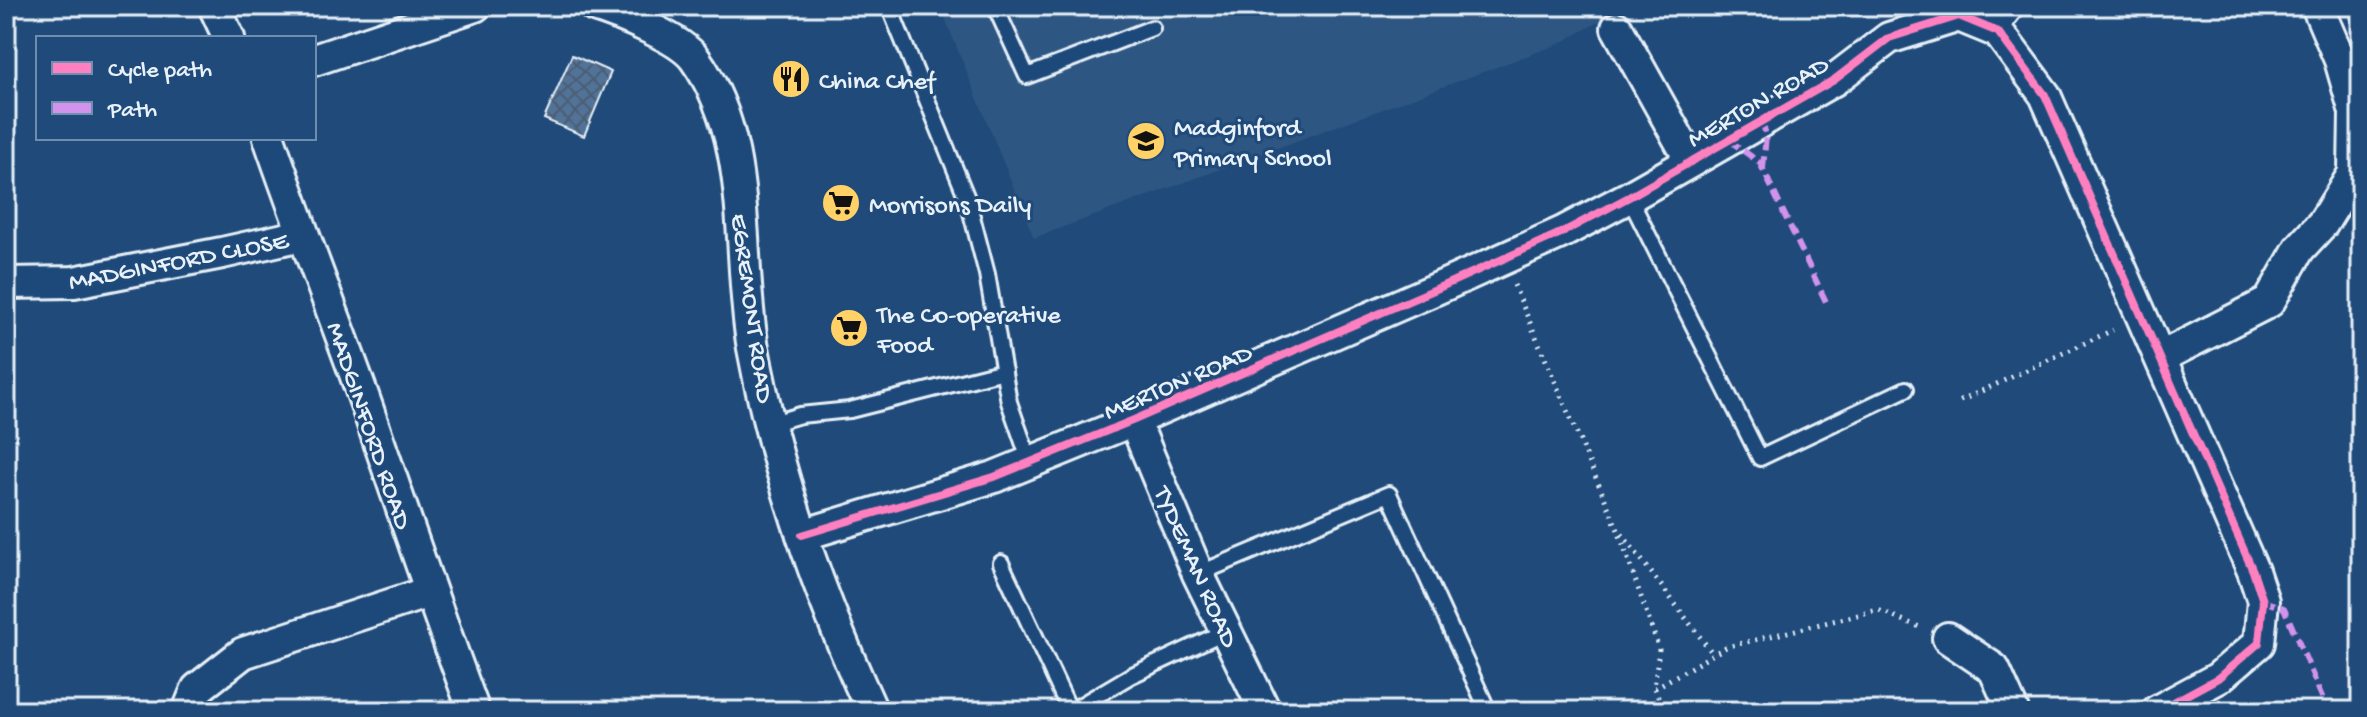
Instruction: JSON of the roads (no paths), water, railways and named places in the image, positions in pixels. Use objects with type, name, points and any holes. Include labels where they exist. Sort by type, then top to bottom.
[{"type":"street","points":[[214,6],[228,36]]},
{"type":"street","points":[[316,59],[475,6]]},
{"type":"street","points":[[2161,357],[2269,302],[2299,249],[2323,223],[2354,173],[2355,112],[2340,60],[2317,6]]},
{"type":"street","name":"EGREMONT ROAD","points":[[611,8],[654,30],[694,57],[719,105],[736,166],[753,346],[770,424],[828,611],[872,711]]},
{"type":"street","name":"MERTON ROAD","points":[[802,535],[994,477],[1134,420],[1503,259],[1629,197],[1834,80],[1889,38],[1959,16],[1998,32]]},
{"type":"street","name":"MERTON ROAD","points":[[1617,28],[1691,161]]},
{"type":"street","points":[[1998,32],[2045,95],[2161,357],[2263,601],[2259,643],[2218,678],[2157,711]]},
{"type":"street","name":"MADGINFORD ROAD","points":[[270,140],[474,711]]},
{"type":"street","name":"MADGINFORD CLOSE","points":[[6,283],[74,282],[302,235]]},
{"type":"street","name":"TYDEMAN ROAD","points":[[1134,420],[1198,574],[1265,711]]},
{"type":"street","points":[[188,711],[197,689],[243,653],[429,592]]},
{"type":"street","points":[[1948,638],[1994,669],[2013,711]]},
{"type":"lane","points":[[889,6],[968,201],[987,274],[1009,402],[1030,462]]},
{"type":"lane","points":[[995,6],[1027,76],[1152,28]]},
{"type":"lane","points":[[1998,32],[2018,6]]},
{"type":"lane","points":[[1629,197],[1760,458],[1906,389]]},
{"type":"lane","points":[[770,424],[800,415],[850,410],[1004,371]]},
{"type":"lane","points":[[1198,574],[1389,494],[1484,702]]},
{"type":"lane","points":[[1001,563],[1070,711],[1130,676],[1226,631]]},
{"type":"place","name":"China Chef","points":[[791,79]]},
{"type":"place","name":"Madginford Primary School","points":[[1146,141]]},
{"type":"place","name":"Morrisons Daily","points":[[841,203]]},
{"type":"place","name":"The Co-operative Food","points":[[849,328]]}]
